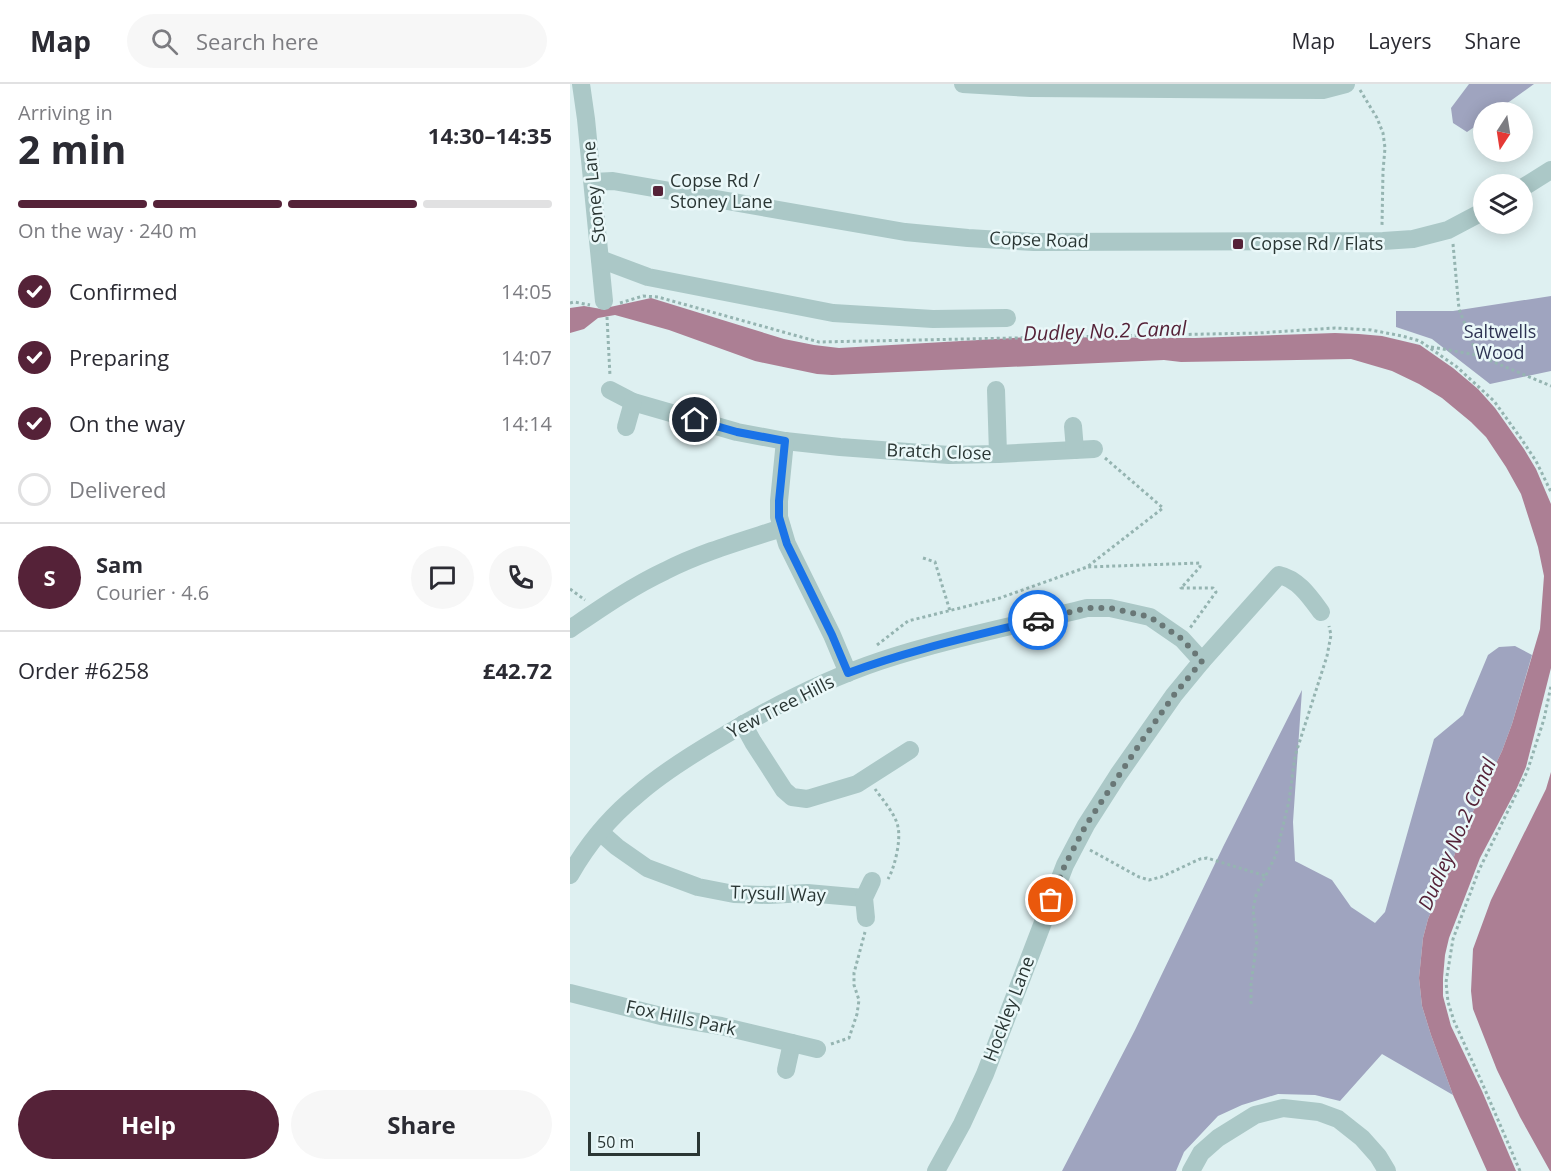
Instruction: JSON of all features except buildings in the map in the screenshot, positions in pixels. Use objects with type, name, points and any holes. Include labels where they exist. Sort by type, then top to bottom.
[{"type":"street","name":"Stoney Lane","points":[[581,84],[604,301]]},
{"type":"street","points":[[963,84],[1031,88],[1269,87],[1323,90],[1346,84]]},
{"type":"street","points":[[1533,182],[1551,170]]},
{"type":"street","name":"Copse Road","points":[[593,182],[612,181],[905,232],[1034,242],[1383,241],[1413,239],[1448,230],[1473,217]]},
{"type":"street","points":[[600,260],[648,277],[833,313],[933,319],[1007,318]]},
{"type":"street","name":"Bratch Close","points":[[610,390],[633,402],[737,432],[785,441],[949,455],[1094,449]]},
{"type":"street","points":[[996,390],[999,454]]},
{"type":"street","points":[[626,427],[633,402]]},
{"type":"street","points":[[1073,426],[1075,450]]},
{"type":"street","points":[[785,441],[779,501],[782,528],[787,544],[832,635],[854,671]]},
{"type":"street","points":[[570,629],[664,571],[715,549],[782,528]]},
{"type":"street","name":"Hockley Lane","points":[[936,1171],[962,1124],[985,1074],[1065,865],[1093,815],[1135,751],[1174,695],[1279,575],[1287,577],[1298,585],[1321,612]]},
{"type":"street","name":"Yew Tree Hills","points":[[570,875],[600,832],[636,795],[695,753],[776,706],[854,671],[894,657],[1087,608],[1110,608],[1150,617],[1182,639],[1202,661]]},
{"type":"street","points":[[743,724],[784,790],[792,797],[807,799],[857,784],[910,750]]},
{"type":"street","name":"Trysull Way","points":[[600,832],[616,847],[647,868],[698,887],[734,894],[807,893],[864,898]]},
{"type":"street","points":[[866,918],[864,898],[872,881]]},
{"type":"street","name":"Fox Hills Park","points":[[570,993],[661,1016],[721,1026],[818,1049]]},
{"type":"street","points":[[786,1070],[792,1043]]},
{"type":"street","points":[[1191,1171],[1201,1153],[1218,1138],[1255,1115],[1283,1108],[1319,1112],[1338,1119],[1362,1138],[1378,1156],[1387,1171]]},
{"type":"path","points":[[1357,84],[1383,133],[1385,148],[1383,241]]},
{"type":"path","points":[[1454,247],[1458,309],[1477,355]]},
{"type":"path","points":[[608,323],[610,390]]},
{"type":"path","points":[[1551,386],[1477,355],[1428,347],[1457,367],[1494,401],[1536,461],[1551,492]]},
{"type":"path","points":[[1087,567],[1163,508],[1094,449]]},
{"type":"path","points":[[923,558],[935,562],[950,610]]},
{"type":"path","points":[[854,671],[872,648],[908,621],[999,598],[1087,567],[1200,562],[1200,567],[1181,588],[1213,588],[1216,592],[1182,639]]},
{"type":"path","points":[[1251,1004],[1251,984],[1257,941],[1253,910],[1256,895],[1276,855],[1289,801],[1295,756],[1327,657],[1331,635],[1329,624],[1321,612]]},
{"type":"path","points":[[1520,1171],[1454,1021],[1448,1002],[1446,982],[1453,939],[1479,870],[1527,772],[1544,719],[1551,686]]},
{"type":"path","points":[[868,777],[896,821],[898,828],[897,856],[892,872],[885,882],[872,881]]},
{"type":"path","points":[[1077,843],[1139,877],[1149,880],[1161,878],[1200,859],[1207,858],[1266,876]]},
{"type":"path","points":[[818,1049],[849,1038],[858,1014],[859,1000],[854,985],[854,973],[865,932],[866,918]]},
{"type":"green space","points":[[1469,84],[1534,84],[1509,102],[1473,102],[1473,128],[1467,132],[1453,123],[1451,108]]},
{"type":"green space","name":"Saltwells Wood","points":[[1551,296],[1551,371],[1490,384],[1432,339],[1396,327],[1396,311],[1453,311]]},
{"type":"green space","points":[[1515,646],[1532,655],[1512,724],[1502,751],[1459,841],[1450,869],[1428,919],[1423,938],[1419,978],[1422,1006],[1453,1095],[1382,1054],[1340,1101],[1315,1095],[1278,1094],[1242,1105],[1218,1116],[1184,1152],[1176,1171],[1062,1171],[1135,1030],[1302,690],[1293,822],[1295,861],[1332,880],[1351,907],[1375,923],[1385,912],[1434,739],[1463,715],[1488,655],[1499,647]]},
{"type":"shaded area","points":[[651,298],[784,339],[839,348],[1029,337],[1195,338],[1335,333],[1382,336],[1420,345],[1478,389],[1495,408],[1524,449],[1536,469],[1551,504],[1551,668],[1526,767],[1480,858],[1449,938],[1443,978],[1443,996],[1451,1026],[1516,1171],[1487,1171],[1453,1095],[1431,1035],[1422,1006],[1419,978],[1423,938],[1428,919],[1450,869],[1459,841],[1502,751],[1540,629],[1544,576],[1538,547],[1521,494],[1486,437],[1442,398],[1419,384],[1392,371],[1351,359],[1181,362],[1164,360],[832,375],[755,361],[669,330],[615,315],[598,318],[584,329],[570,333],[570,308],[584,306],[601,309]]},
{"type":"shaded area","points":[[1551,772],[1550,1171],[1497,1070],[1473,1009],[1471,991],[1473,949],[1491,900],[1546,789]]},
{"type":"way so far","points":[[1038,620],[1087,608],[1110,608],[1150,617],[1182,639],[1202,661],[1174,695],[1086,825],[1065,865],[1051,900]]},
{"type":"place","name":"Copse Rd / Stoney Lane","points":[[658,191]]},
{"type":"place","name":"Copse Rd / Flats","points":[[1238,244]]},
{"type":"route","points":[[695,420],[737,432],[785,441],[779,517],[787,544],[848,673],[936,645],[1038,620]]},
{"type":"water label","name":"Dudley No.2 Canal","points":[[1105,331]]},
{"type":"water label","name":"Dudley No.2 Canal","points":[[1457,834]]}]
